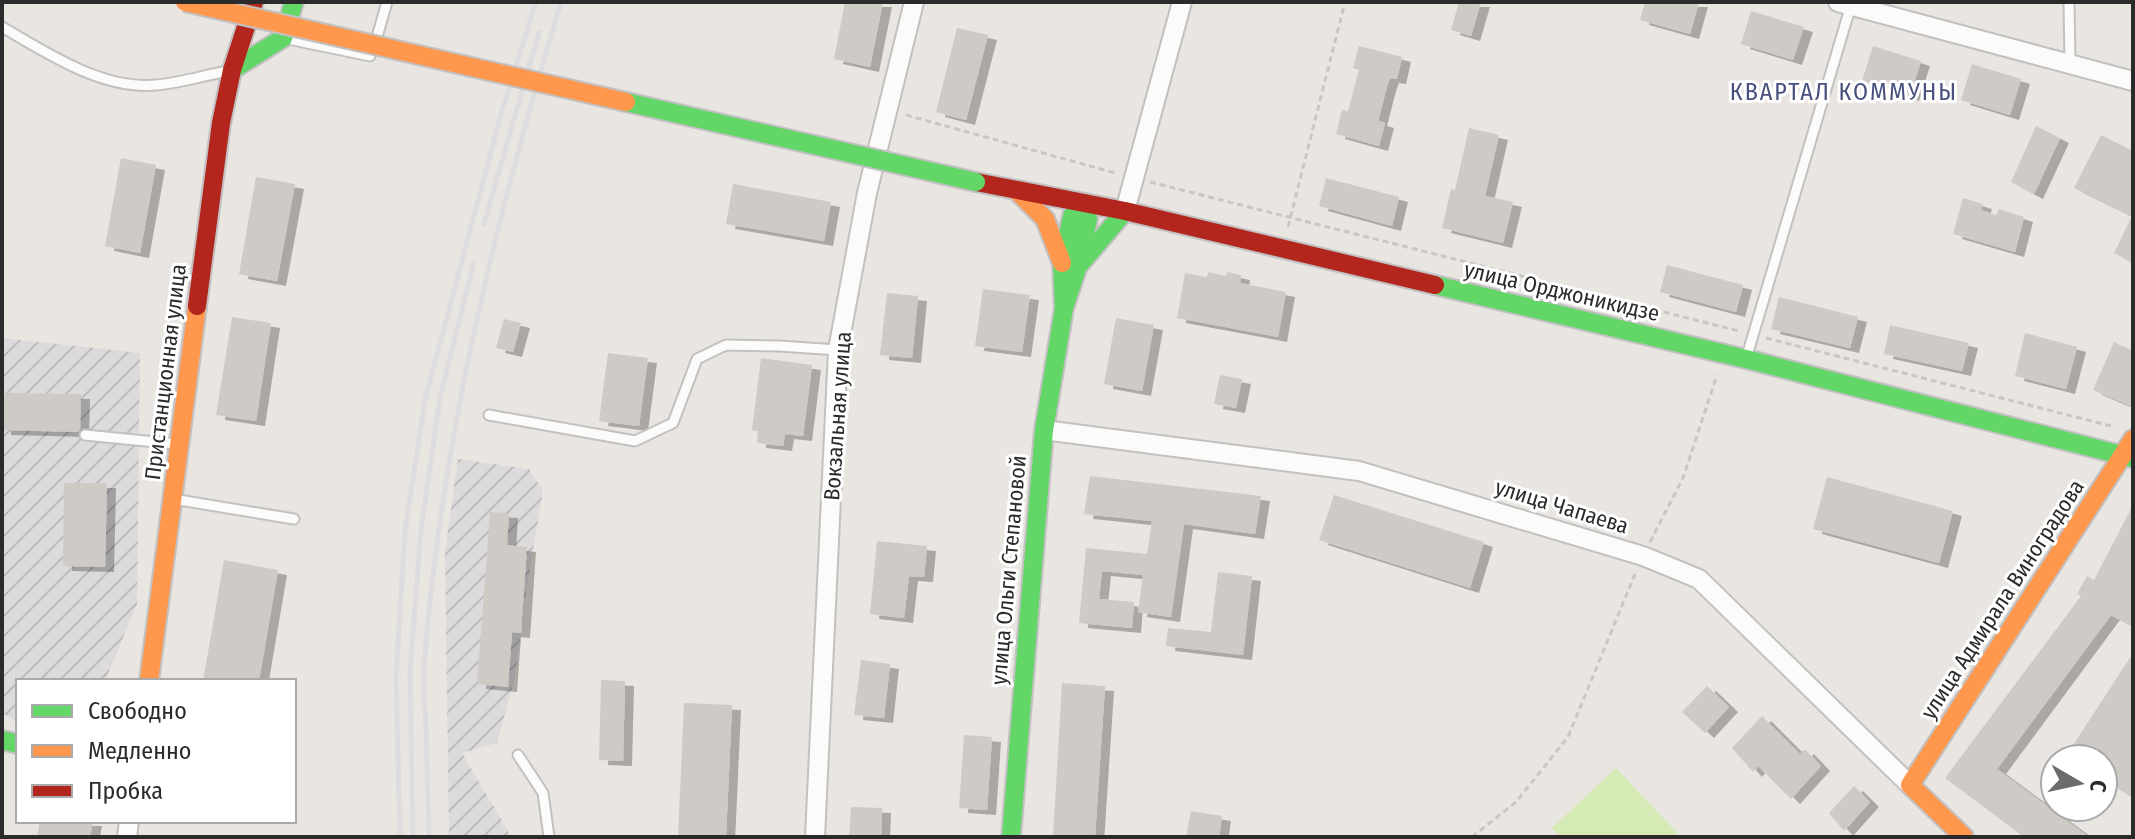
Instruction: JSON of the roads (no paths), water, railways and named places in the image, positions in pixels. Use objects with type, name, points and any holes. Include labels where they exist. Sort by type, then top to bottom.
[{"type":"main road","name":"улица Орджоникидзе","points":[[185,2],[976,182],[1125,211],[1724,354],[2127,445]]},
{"type":"main road","name":"Пристанционная улица","points":[[149,679],[221,123],[232,70],[254,2]]},
{"type":"main road","points":[[232,70],[283,38],[294,2]]},
{"type":"main road","points":[[1016,190],[1045,219],[1070,265],[1125,211]]},
{"type":"main road","name":"улица Ольги Степановой","points":[[1011,837],[1044,430],[1070,265],[1088,219],[1084,203]]},
{"type":"main road","name":"улица Адмирала Виноградова","points":[[1910,785],[2127,445]]},
{"type":"main road","name":"улица Чапаева","points":[[1910,785],[1964,837]]},
{"type":"street","name":"Вокзальная улица","points":[[815,837],[838,350],[867,193],[914,2]]},
{"type":"street","points":[[1125,211],[1182,2]]},
{"type":"street","points":[[1847,3],[2133,81]]},
{"type":"street","name":"улица Чапаева","points":[[1044,430],[1359,471],[1643,556],[1699,579],[1910,785]]},
{"type":"lane","points":[[283,38],[371,57],[387,2]]},
{"type":"lane","points":[[2069,2],[2070,64]]},
{"type":"lane","points":[[1746,359],[1847,3]]},
{"type":"lane","points":[[2,27],[63,63],[110,81],[154,86],[232,70]]},
{"type":"lane","points":[[489,415],[635,441],[673,423],[697,359],[726,345],[838,350]]},
{"type":"lane","points":[[85,435],[180,444]]},
{"type":"lane","points":[[173,499],[294,519]]},
{"type":"lane","points":[[518,755],[543,793],[549,837]]},
{"type":"railway","points":[[400,837],[396,676],[405,531],[425,400],[501,114],[536,2]]},
{"type":"railway","points":[[429,837],[424,667],[443,498],[474,331],[515,166],[561,2]]},
{"type":"railway","points":[[484,224],[539,32]]},
{"type":"railway","points":[[413,837],[410,672],[421,530],[440,398],[474,263]]},
{"type":"district","name":"КВАРТАЛ КОММУНЫ","points":[[1844,92]]}]
